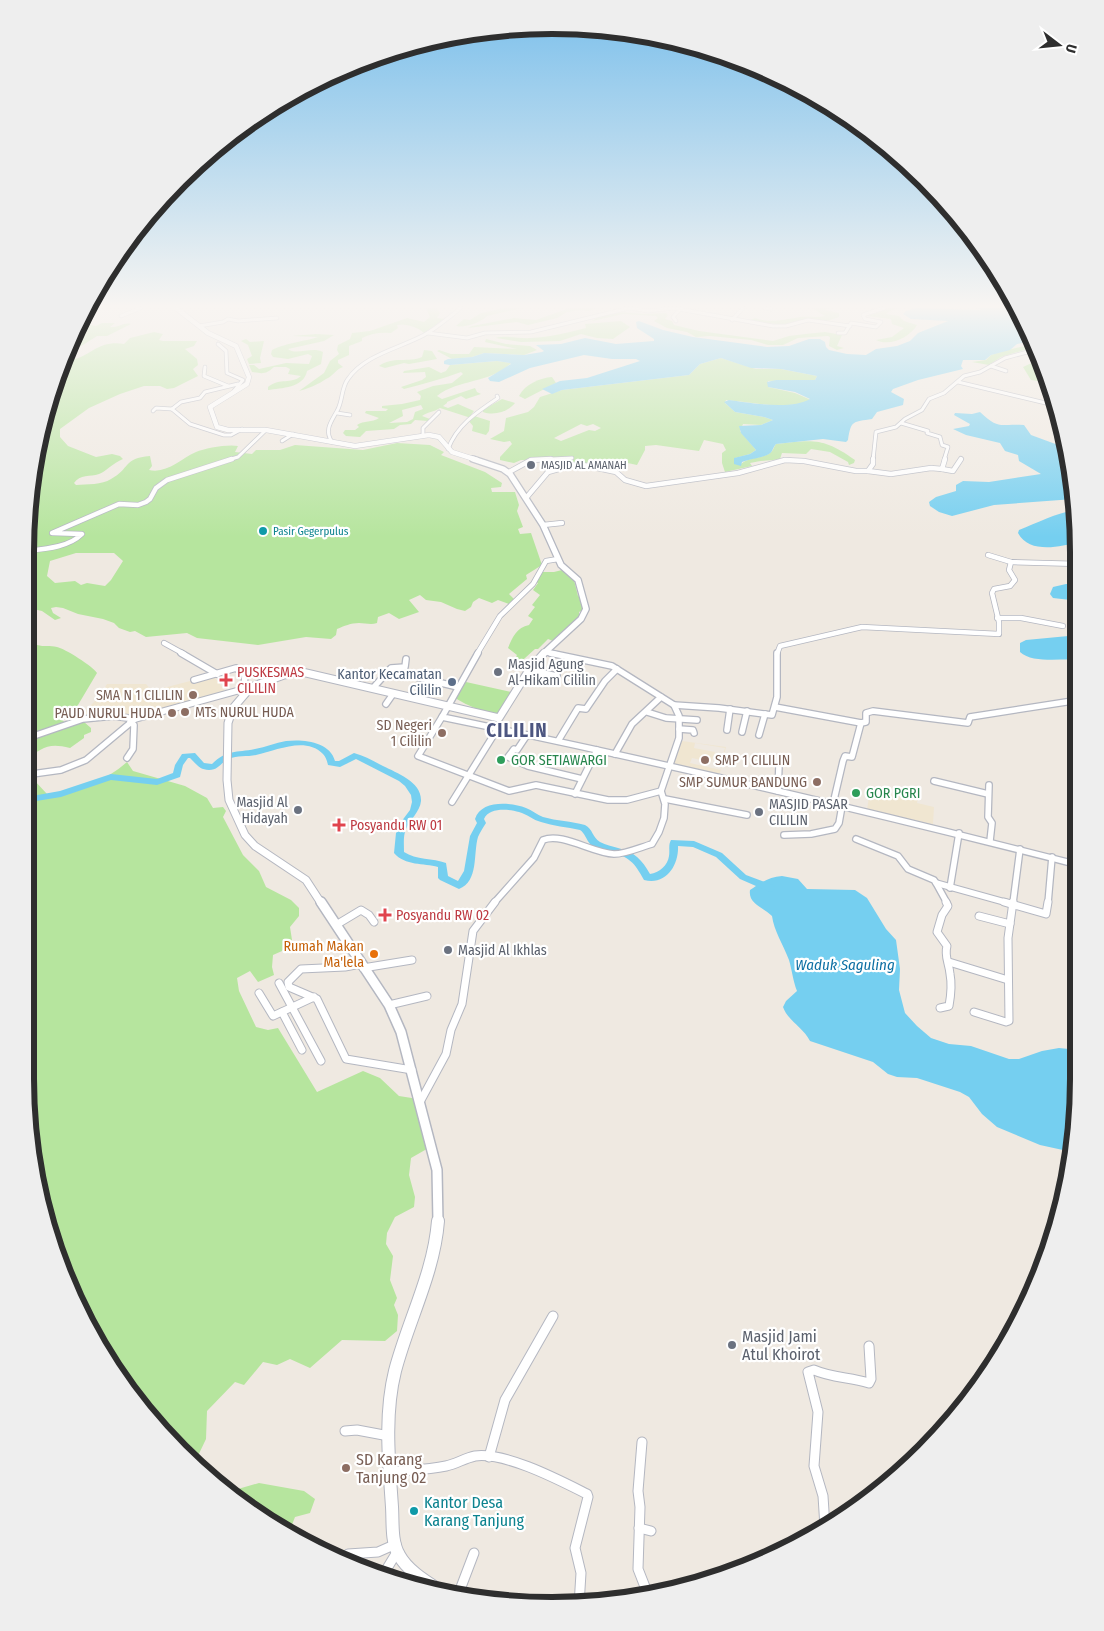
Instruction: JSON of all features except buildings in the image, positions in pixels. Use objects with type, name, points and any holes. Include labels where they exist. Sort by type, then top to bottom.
[{"type":"main road","points":[[247,384],[214,403],[210,408],[217,427],[223,429],[266,430],[355,446],[423,436],[439,437],[448,449],[454,453],[509,472],[543,525],[561,565],[578,580],[586,609],[582,619],[544,652],[529,670],[499,718],[302,672],[276,677],[247,688],[229,715],[226,760],[229,800],[245,834],[255,846],[306,880],[390,1005],[401,1032],[412,1070],[437,1170],[438,1218],[436,1244],[395,1371],[391,1391],[389,1436],[393,1527],[397,1548],[403,1561],[428,1582]]},
{"type":"street","points":[[223,384],[228,386]]},
{"type":"street","points":[[172,409],[176,404],[185,399],[200,398],[205,392],[237,384]]},
{"type":"street","points":[[234,391],[238,384]]},
{"type":"street","points":[[332,442],[327,431],[331,419],[337,413],[346,384]]},
{"type":"street","points":[[868,471],[873,464],[875,432],[893,429],[922,410],[929,399],[944,393],[955,384]]},
{"type":"street","points":[[967,384],[1049,404]]},
{"type":"street","points":[[448,449],[452,436],[466,420],[498,398],[497,396]]},
{"type":"street","points":[[153,411],[156,408],[172,409],[190,424],[224,435],[230,435],[242,429]]},
{"type":"street","points":[[423,436],[423,428],[439,412]]},
{"type":"street","points":[[337,413],[350,415]]},
{"type":"street","points":[[901,423],[925,428],[928,431],[927,433],[940,436],[942,446],[948,447],[942,469]]},
{"type":"street","points":[[34,550],[52,547],[77,539],[82,534],[52,533],[118,504],[138,505],[146,502],[150,499],[156,488],[167,480],[238,458],[266,430]]},
{"type":"street","points":[[282,442],[293,434]]},
{"type":"street","points":[[509,472],[531,460],[572,458]]},
{"type":"street","points":[[526,498],[548,472],[573,465],[583,465],[616,472],[625,480],[646,486],[738,473],[785,460],[887,474],[931,468],[953,471],[961,459]]},
{"type":"street","points":[[543,525],[562,523]]},
{"type":"street","points":[[988,555],[1011,562],[1070,564]]},
{"type":"street","points":[[558,559],[546,560],[533,584],[500,616],[446,707],[442,717],[417,755],[509,791],[536,786],[620,800],[661,791]]},
{"type":"street","points":[[544,652],[608,664],[674,706],[730,709],[773,714],[778,673],[776,664],[780,645],[862,627],[999,634],[998,618],[992,593],[994,589],[1010,586],[1015,580],[1009,570],[1011,562]]},
{"type":"street","points":[[998,618],[1021,618],[1062,626]]},
{"type":"street","points":[[164,643],[217,674]]},
{"type":"street","points":[[373,688],[388,675],[391,668],[405,667],[406,659]]},
{"type":"street","points":[[34,773],[61,770],[86,760],[133,721],[247,688],[245,675],[236,668],[194,680]]},
{"type":"street","points":[[558,741],[578,708],[586,709],[605,681],[617,669]]},
{"type":"street","points":[[529,670],[557,676]]},
{"type":"street","points":[[388,675],[416,677],[458,687]]},
{"type":"street","points":[[386,704],[393,694]]},
{"type":"street","points":[[614,754],[628,729],[661,697]]},
{"type":"street","points":[[775,707],[861,723],[866,722],[867,712],[873,711],[968,723],[970,718],[978,716],[1070,701]]},
{"type":"street","points":[[420,1102],[446,1054],[451,1030],[462,1004],[471,934],[503,891],[534,858],[545,839],[558,838],[594,851],[616,854],[652,844],[656,839],[664,817],[665,799],[661,791],[678,745],[678,719],[674,706]]},
{"type":"street","points":[[727,730],[730,709]]},
{"type":"street","points":[[742,732],[747,711]]},
{"type":"street","points":[[646,712],[661,717],[697,720]]},
{"type":"street","points":[[759,736],[765,714]]},
{"type":"street","points":[[34,736],[65,724],[91,718],[114,716],[133,721]]},
{"type":"street","points":[[442,717],[527,734],[778,791],[959,833],[1070,862]]},
{"type":"street","points":[[452,802],[496,728],[499,718]]},
{"type":"street","points":[[127,758],[133,749],[133,721]]},
{"type":"street","points":[[833,804],[845,756],[852,757],[861,723]]},
{"type":"street","points":[[679,729],[693,730],[694,733]]},
{"type":"street","points":[[527,734],[517,750],[514,749],[508,754],[508,757],[528,766],[582,779]]},
{"type":"street","points":[[575,794],[597,750]]},
{"type":"street","points":[[778,791],[780,781],[777,772],[779,765]]},
{"type":"street","points":[[934,781],[988,794]]},
{"type":"street","points":[[989,785],[988,817],[992,823],[990,841]]},
{"type":"street","points":[[665,799],[747,815]]},
{"type":"street","points":[[784,835],[811,834],[835,829],[839,823],[842,806]]},
{"type":"street","points":[[950,888],[959,833]]},
{"type":"street","points":[[856,839],[898,856],[908,869],[934,880],[948,906],[942,915],[937,932],[948,946],[945,954],[949,962],[950,1005],[947,1008],[940,1008]]},
{"type":"street","points":[[974,1012],[1008,1022],[1010,1009],[1008,980],[1010,924],[1020,849]]},
{"type":"street","points":[[936,884],[1047,913],[1052,857]]},
{"type":"street","points":[[336,925],[362,910],[374,922]]},
{"type":"street","points":[[979,916],[1010,924]]},
{"type":"street","points":[[412,960],[296,971],[288,982],[289,987],[314,997],[320,1002],[346,1058],[412,1070]]},
{"type":"street","points":[[949,962],[1008,980]]},
{"type":"street","points":[[279,983],[321,1061]]},
{"type":"street","points":[[259,993],[270,1014],[274,1016],[314,997]]},
{"type":"street","points":[[390,1005],[427,996]]},
{"type":"street","points":[[282,1012],[302,1050]]},
{"type":"street","points":[[489,1457],[505,1400],[553,1316]]},
{"type":"street","points":[[825,1520],[823,1496],[814,1466],[818,1412],[808,1372],[814,1370],[828,1376],[849,1377],[869,1383],[871,1379],[869,1346]]},
{"type":"street","points":[[345,1431],[357,1430],[389,1436]]},
{"type":"street","points":[[642,1442],[638,1491],[640,1507],[638,1569],[640,1577],[647,1588]]},
{"type":"street","points":[[390,1472],[451,1465],[478,1456],[489,1457],[509,1462],[568,1484],[586,1494],[588,1497],[575,1548],[581,1573],[580,1596]]},
{"type":"street","points":[[639,1528],[651,1531]]},
{"type":"street","points":[[347,1555],[397,1548]]},
{"type":"street","points":[[386,1570],[397,1548]]},
{"type":"street","points":[[460,1589],[474,1553]]},
{"type":"shaded area","points":[[213,675],[225,691],[208,697],[132,715],[118,716],[109,707],[91,715],[82,714],[99,697],[107,684],[146,684],[152,691]]},
{"type":"shaded area","name":"SMP 1 CILILIN","points":[[682,741],[726,747],[722,765],[720,765],[725,748],[695,743],[694,748],[715,752],[711,762],[692,758],[690,763],[721,770],[719,777],[671,766]]},
{"type":"shaded area","points":[[906,788],[919,792],[917,803],[934,807],[933,824],[867,810],[870,790],[904,798]]},
{"type":"green space","points":[[61,384],[182,384],[167,389],[160,386],[144,386],[120,394],[89,408],[60,429],[60,437],[68,446],[96,457],[112,454],[123,459],[99,474],[79,478],[74,483],[76,485],[107,481],[135,459],[141,457],[150,456],[152,466],[149,470],[156,471],[168,468],[196,452],[223,446],[238,446],[235,452],[252,454],[256,450],[280,450],[295,445],[363,450],[397,443],[430,445],[444,452],[441,455],[485,472],[502,483],[501,487],[491,488],[492,492],[515,492],[519,505],[517,511],[523,527],[518,529],[520,534],[531,533],[542,565],[526,575],[527,579],[509,594],[514,599],[509,604],[498,600],[492,603],[479,598],[465,611],[441,602],[426,600],[420,595],[409,600],[419,612],[399,619],[389,613],[378,617],[377,623],[348,625],[337,629],[336,635],[331,639],[306,637],[258,645],[197,638],[187,633],[146,637],[135,631],[130,632],[119,628],[114,623],[103,619],[78,614],[63,608],[51,608],[53,613],[61,618],[55,620],[42,611],[34,609],[35,518],[38,484],[44,451],[51,418]],"holes":[[[76,553],[114,553],[123,561],[105,586],[87,583],[81,585],[75,581],[55,583],[47,576],[50,561]]]},
{"type":"green space","points":[[273,384],[297,384],[268,390],[268,387]]},
{"type":"green space","points":[[309,384],[317,384],[309,388],[299,391]]},
{"type":"green space","points":[[410,384],[422,384],[404,389],[401,387]]},
{"type":"green space","points":[[462,384],[437,396],[442,399],[475,388],[481,394],[466,399],[461,396],[447,402],[443,406],[448,408],[458,404],[474,411],[471,415],[490,421],[489,431],[486,435],[472,431],[473,426],[468,420],[471,418],[440,408],[422,416],[430,419],[428,421],[415,420],[411,424],[400,425],[394,429],[366,431],[360,437],[346,436],[343,433],[345,430],[355,430],[359,427],[357,425],[360,423],[379,418],[365,413],[366,411],[386,411],[388,409],[382,408],[382,406],[420,400],[421,396],[417,392],[433,386]],"holes":[[[421,405],[423,409],[415,412],[413,419],[407,422],[389,423],[403,416],[402,410]]]},
{"type":"green space","points":[[530,384],[554,384],[525,399],[519,396]]},
{"type":"green space","points":[[612,384],[768,384],[768,387],[795,393],[811,400],[790,405],[780,405],[726,400],[725,403],[735,412],[773,420],[761,425],[743,424],[740,431],[756,450],[750,454],[735,458],[735,462],[741,464],[744,461],[769,454],[776,444],[809,441],[834,447],[855,460],[854,463],[849,465],[848,462],[830,452],[811,449],[806,454],[782,453],[780,459],[758,461],[750,463],[752,466],[725,472],[722,463],[722,453],[726,450],[723,444],[704,440],[699,451],[656,445],[645,446],[645,450],[637,465],[618,462],[614,467],[605,468],[570,464],[567,462],[567,460],[573,459],[521,460],[514,463],[500,460],[500,457],[512,444],[510,441],[504,442],[490,439],[504,431],[506,418],[528,412],[534,407],[540,397],[562,390]],"holes":[[[581,424],[587,426],[593,424],[601,428],[595,431],[589,430],[561,441],[554,438]]]},
{"type":"green space","points":[[502,399],[515,403],[509,409],[500,412],[492,414],[483,412],[483,410]]},
{"type":"green space","points":[[562,570],[574,580],[578,596],[581,597],[585,609],[579,612],[582,616],[553,641],[548,639],[515,667],[510,666],[517,655],[508,648],[518,631],[529,625],[533,619],[528,616],[535,607],[532,605],[540,595],[533,590],[538,583],[533,581],[540,572]]},
{"type":"green space","points":[[34,630],[37,645],[61,648],[85,662],[97,673],[75,710],[69,711],[62,720],[68,725],[84,722],[91,728],[91,732],[84,735],[84,738],[70,748],[51,746],[34,753]]},
{"type":"green space","points":[[466,682],[511,692],[499,712],[496,714],[490,713],[455,698]]},
{"type":"green space","points":[[127,762],[133,771],[185,786],[207,798],[213,808],[223,807],[226,811],[223,817],[243,855],[259,871],[266,887],[291,900],[299,908],[299,916],[290,927],[292,940],[282,951],[273,955],[272,967],[274,975],[258,982],[250,971],[237,978],[239,991],[256,1027],[268,1030],[278,1028],[317,1092],[363,1071],[380,1078],[399,1096],[418,1099],[432,1146],[411,1158],[409,1175],[415,1197],[414,1207],[395,1217],[387,1233],[386,1244],[393,1256],[390,1280],[397,1298],[394,1305],[398,1315],[397,1331],[385,1341],[342,1340],[310,1368],[290,1359],[277,1365],[263,1362],[244,1385],[235,1382],[207,1411],[206,1439],[198,1457],[162,1421],[141,1394],[121,1367],[87,1308],[61,1246],[51,1213],[38,1147],[34,1079],[34,780],[47,794],[90,784]]},
{"type":"green space","points":[[259,1483],[304,1491],[315,1499],[310,1513],[295,1517],[291,1527],[236,1489]]},
{"type":"water","points":[[553,384],[612,384],[562,390],[552,394],[542,389]]},
{"type":"water","points":[[767,384],[907,384],[893,389],[891,392],[904,399],[903,405],[877,412],[872,419],[854,423],[846,442],[823,439],[776,444],[770,453],[763,457],[742,462],[741,466],[734,464],[734,458],[750,454],[756,450],[741,433],[739,426],[761,425],[773,420],[735,412],[724,402],[729,400],[782,405],[810,399],[795,392],[768,387]]},
{"type":"water","points":[[980,412],[992,422],[1000,425],[1024,425],[1031,435],[1059,445],[1067,499],[994,505],[952,516],[939,512],[930,506],[929,502],[936,497],[956,491],[956,485],[963,481],[989,482],[1041,474],[1019,461],[1018,455],[1005,451],[1000,443],[966,435],[953,429],[969,426],[970,424],[954,415],[955,413],[972,414]]},
{"type":"water","points":[[1068,511],[1070,544],[1054,547],[1037,546],[1023,540],[1018,533],[1019,530]]},
{"type":"water","points":[[1070,584],[1070,600],[1053,598],[1050,594],[1053,587]]},
{"type":"water","points":[[1070,636],[1070,660],[1040,659],[1026,656],[1020,652],[1020,643],[1026,640]]},
{"type":"water","name":"Waduk Saguling","points":[[782,876],[798,879],[807,889],[855,890],[867,898],[886,929],[896,940],[900,969],[899,990],[905,1013],[931,1038],[949,1044],[971,1046],[1009,1059],[1019,1059],[1042,1051],[1059,1048],[1070,1049],[1069,1113],[1065,1151],[1040,1145],[997,1127],[982,1114],[969,1097],[960,1092],[917,1078],[897,1077],[888,1074],[873,1062],[810,1041],[788,1016],[783,1007],[786,1001],[797,991],[789,960],[772,916],[754,902],[750,895],[750,890],[773,878]]},
{"type":"waterway","points":[[34,798],[61,794],[111,777],[157,782],[177,775],[179,765],[185,756],[192,755],[203,766],[214,767],[222,759],[230,755],[256,752],[277,745],[302,743],[322,749],[330,757],[331,763],[340,764],[354,756],[358,757],[395,775],[408,784],[416,795],[416,802],[414,810],[401,830],[399,853],[409,859],[443,865],[443,878],[459,885],[469,871],[474,838],[476,831],[482,823],[479,819],[481,814],[490,809],[504,807],[523,810],[541,819],[582,827],[587,830],[590,837],[599,846],[625,853],[634,858],[647,878],[656,877],[668,868],[674,855],[674,842],[694,844],[719,855],[743,877],[770,888]]},
{"type":"place","name":"MASJID AL AMANAH","points":[[531,465]]},
{"type":"place","name":"Pasir Gegerpulus","points":[[263,531]]},
{"type":"place","name":"Masjid Agung Al-Hikam Cililin","points":[[498,672]]},
{"type":"place","name":"PUSKESMAS CILILIN","points":[[226,680]]},
{"type":"place","name":"Kantor Kecamatan Cililin","points":[[452,682]]},
{"type":"place","name":"SMA N 1 CILILIN","points":[[193,695]]},
{"type":"place","name":"MTs NURUL HUDA","points":[[185,712]]},
{"type":"place","name":"PAUD NURUL HUDA","points":[[172,713]]},
{"type":"place","name":"SD Negeri 1 Cililin","points":[[442,733]]},
{"type":"place","name":"GOR SETIAWARGI","points":[[501,760]]},
{"type":"place","name":"SMP 1 CILILIN","points":[[705,760]]},
{"type":"place","name":"SMP SUMUR BANDUNG","points":[[817,782]]},
{"type":"place","name":"GOR PGRI","points":[[856,793]]},
{"type":"place","name":"Masjid Al Hidayah","points":[[298,810]]},
{"type":"place","name":"MASJID PASAR CILILIN","points":[[759,812]]},
{"type":"place","name":"Posyandu RW 01","points":[[339,825]]},
{"type":"place","name":"Posyandu RW 02","points":[[385,915]]},
{"type":"place","name":"Masjid Al Ikhlas","points":[[448,950]]},
{"type":"place","name":"Rumah Makan Ma'lela","points":[[374,954]]},
{"type":"place","name":"Masjid Jami Atul Khoirot","points":[[732,1345]]},
{"type":"place","name":"SD Karang Tanjung 02","points":[[346,1468]]},
{"type":"place","name":"Kantor Desa Karang Tanjung","points":[[414,1511]]},
{"type":"district","name":"CILILIN","points":[[517,730]]}]
